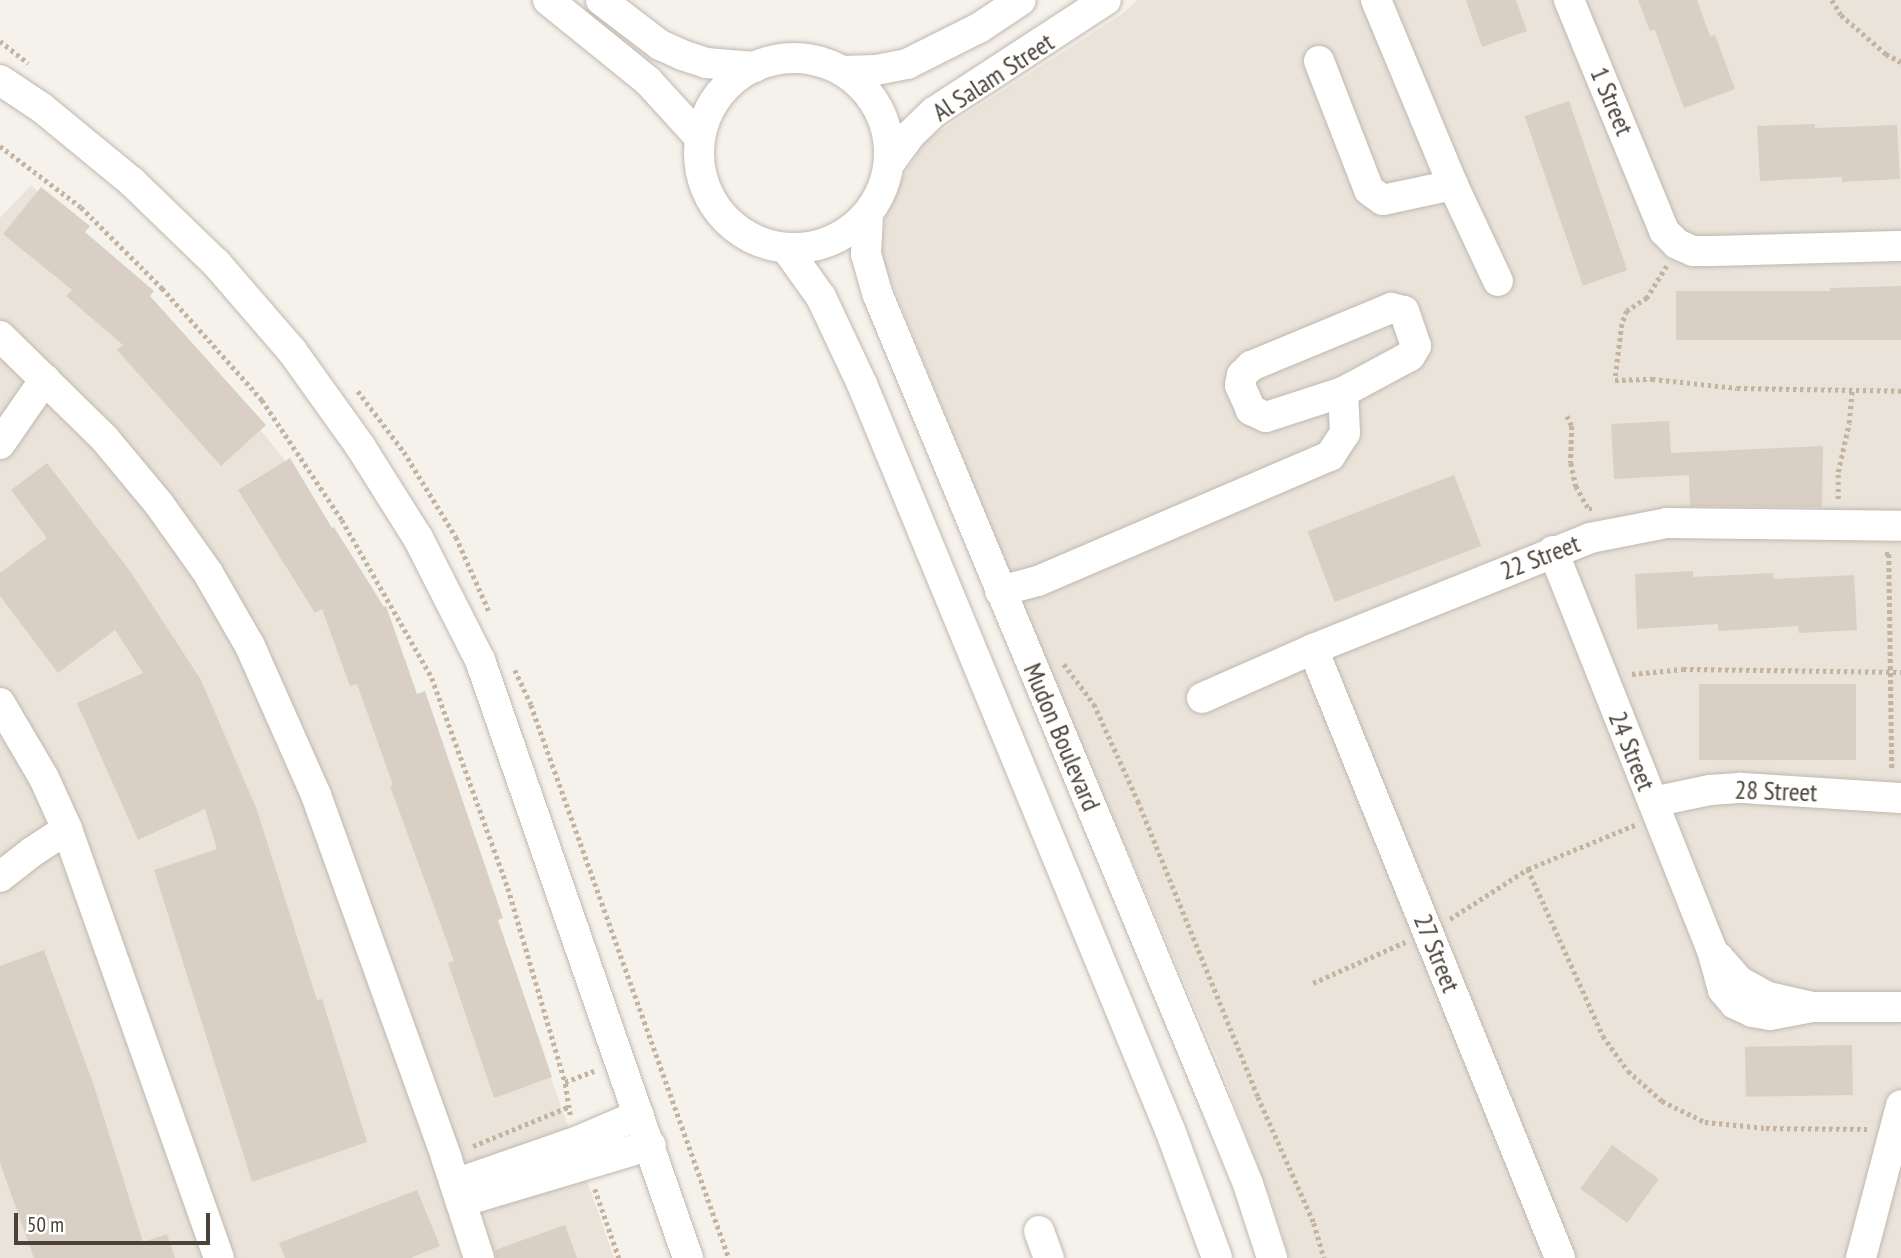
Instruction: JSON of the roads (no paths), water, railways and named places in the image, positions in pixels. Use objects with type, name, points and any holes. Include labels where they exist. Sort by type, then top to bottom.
[{"type":"street","points":[[548,0],[648,81],[700,138]]},
{"type":"street","points":[[601,0],[660,45],[682,55],[706,63],[755,66]]},
{"type":"street","name":"Al Salam Street","points":[[844,71],[876,70],[907,64],[979,28],[1021,0]]},
{"type":"street","name":"Al Salam Street","points":[[889,164],[909,136],[934,112],[1106,0]]},
{"type":"street","points":[[1376,0],[1453,185],[1498,281]]},
{"type":"street","name":"1 Street","points":[[1569,0],[1654,201],[1664,231],[1677,244],[1693,251],[1901,246]]},
{"type":"street","points":[[785,58],[815,60],[844,71],[871,95],[887,128],[889,164],[882,190],[868,214],[845,234],[826,242],[786,248],[756,240],[730,223],[711,199],[700,169],[700,138],[710,108],[729,83],[755,66],[785,58]]},
{"type":"street","points":[[1319,61],[1369,190],[1383,200],[1453,185]]},
{"type":"street","points":[[0,80],[42,108],[132,182],[216,263],[292,351],[360,446],[418,538],[480,660],[651,1145],[688,1258]]},
{"type":"street","name":"1 Street","points":[[1654,201],[1675,221],[1697,235],[1736,249]]},
{"type":"street","name":"Mudon Boulevard","points":[[868,214],[866,254],[870,274],[1217,1108],[1248,1184],[1272,1258]]},
{"type":"street","name":"Mudon Boulevard","points":[[786,248],[821,297],[862,384],[1170,1130],[1217,1258]]},
{"type":"street","points":[[1391,308],[1404,311],[1416,346],[1410,356],[1343,392],[1265,416],[1251,410],[1240,385],[1242,375],[1251,366],[1391,308]]},
{"type":"street","points":[[0,336],[105,439],[159,504],[208,573],[250,646],[316,796],[479,1258]]},
{"type":"street","points":[[0,444],[45,379]]},
{"type":"street","points":[[1000,591],[1038,581],[1330,456],[1345,433],[1343,392]]},
{"type":"street","name":"22 Street","points":[[1202,698],[1313,649],[1553,551],[1628,528],[1667,523],[1901,526]]},
{"type":"street","name":"24 Street","points":[[1553,551],[1712,950],[1728,970],[1753,990],[1812,1007],[1901,1007]]},
{"type":"street","name":"27 Street","points":[[1313,649],[1560,1258]]},
{"type":"street","points":[[0,703],[44,778],[68,829],[219,1258]]},
{"type":"street","name":"28 Street","points":[[1655,809],[1710,790],[1742,788],[1901,798]]},
{"type":"street","points":[[0,877],[68,829]]},
{"type":"street","points":[[1861,1258],[1901,1105]]},
{"type":"street","points":[[454,1181],[578,1141],[639,1115]]},
{"type":"street","points":[[454,1181],[651,1145]]}]
